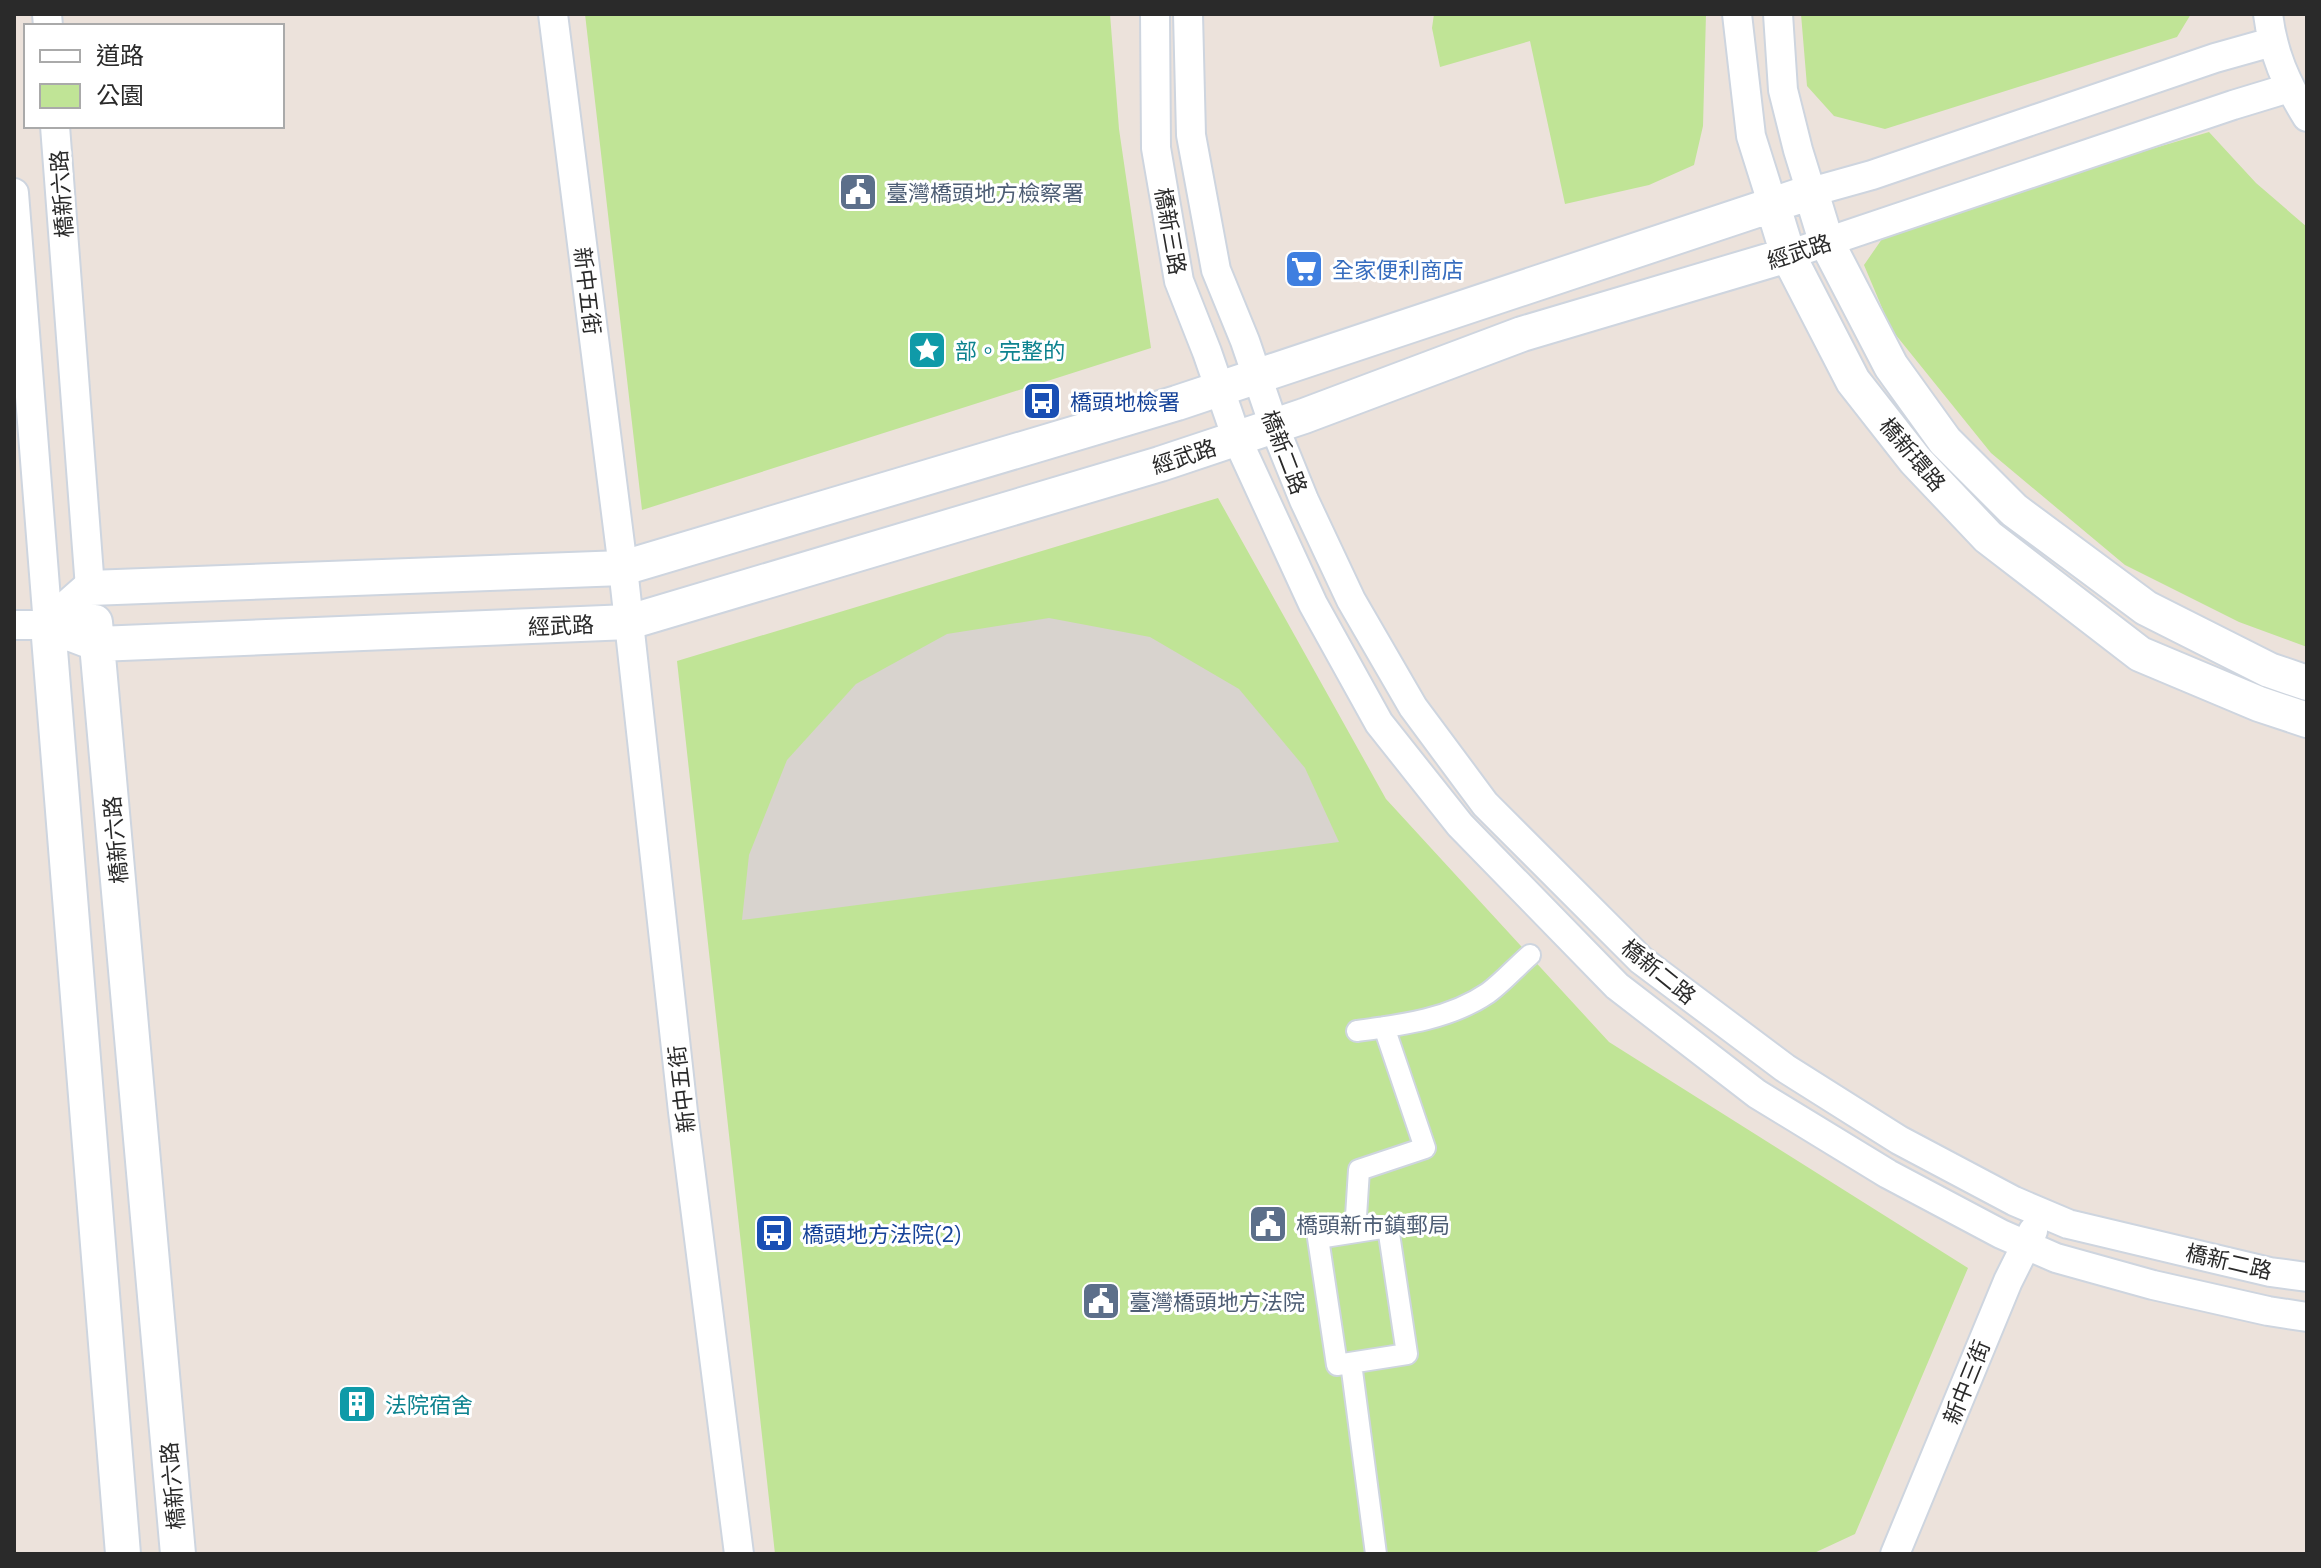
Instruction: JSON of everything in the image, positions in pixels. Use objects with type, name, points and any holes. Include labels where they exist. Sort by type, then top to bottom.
[{"type":"street","name":"新中五街","points":[[553,14],[623,568],[683,1112],[739,1554]]},
{"type":"street","name":"橋新三路","points":[[1155,14],[1156,148],[1179,281],[1237,439]]},
{"type":"street","name":"橋新三路","points":[[1188,14],[1191,135],[1216,270],[1258,377]]},
{"type":"street","name":"橋新環路","points":[[1737,14],[1751,136],[1788,255],[1853,381],[1915,460],[1988,537],[2140,654],[2259,704],[2307,720]]},
{"type":"street","name":"橋新環路","points":[[1778,14],[1783,90],[1826,241],[1891,366],[1945,441],[2014,510],[2146,608],[2269,670],[2307,683]]},
{"type":"street","points":[[2268,14],[2272,42],[2289,88],[2307,117]]},
{"type":"street","points":[[48,625],[90,588],[623,568],[1258,377],[1811,192],[1872,175],[2215,58],[2272,42]]},
{"type":"street","name":"經武路","points":[[14,625],[48,625],[98,644],[629,622],[1160,464],[1274,426],[1522,334],[1788,255],[2289,88]]},
{"type":"street","name":"橋新六路","points":[[55,128],[90,588],[98,644],[178,1554]]},
{"type":"street","points":[[14,193],[123,1554]]},
{"type":"street","name":"橋新二路","points":[[1258,377],[1304,500],[1351,600],[1413,707],[1485,804],[1641,960],[1785,1068],[1899,1140],[2014,1201],[2068,1224],[2270,1272],[2307,1277]]},
{"type":"street","name":"橋新二路","points":[[1237,439],[1313,604],[1379,723],[1460,825],[1617,986],[1757,1094],[1888,1174],[2026,1246],[2056,1258],[2153,1285],[2307,1317]]},
{"type":"street","points":[[1357,1031],[1437,1016],[1465,1006],[1489,992],[1530,955]]},
{"type":"street","points":[[1355,1232],[1359,1170],[1425,1148],[1384,1027]]},
{"type":"street","name":"新中三街","points":[[1895,1554],[2008,1281],[2042,1212]]},
{"type":"street","points":[[1388,1227],[1407,1354],[1337,1365],[1318,1238],[1355,1232],[1388,1227]]},
{"type":"street","points":[[1351,1363],[1376,1554]]},
{"type":"green space","points":[[585,14],[1110,14],[1119,129],[1151,348],[642,510]]},
{"type":"green space","points":[[1434,14],[1706,14],[1703,126],[1694,165],[1649,185],[1565,204],[1530,41],[1440,67],[1432,28]]},
{"type":"green space","points":[[1801,14],[2191,14],[2177,37],[1885,129],[1834,116],[1807,86]]},
{"type":"green space","points":[[2209,132],[2256,183],[2307,227],[2307,647],[2239,622],[2125,565],[1991,453],[1891,329],[1864,265],[1891,226]]},
{"type":"green space","points":[[1218,498],[1386,799],[1609,1042],[1968,1268],[1855,1534],[1812,1554],[775,1554],[677,661]]},
{"type":"shaded area","points":[[1049,618],[1150,637],[1239,689],[1305,768],[1339,842],[742,920],[749,855],[787,760],[856,684],[947,634]]},
{"type":"place","name":"臺灣橋頭地方檢察署","points":[[858,192]]},
{"type":"place","name":"全家便利商店","points":[[1304,269]]},
{"type":"place","name":"部。完整的","points":[[927,350]]},
{"type":"place","name":"橋頭地檢署","points":[[1042,401]]},
{"type":"place","name":"橋頭新市鎮郵局","points":[[1268,1224]]},
{"type":"place","name":"橋頭地方法院(2)","points":[[774,1233]]},
{"type":"place","name":"臺灣橋頭地方法院","points":[[1101,1301]]},
{"type":"place","name":"法院宿舍","points":[[357,1404]]}]
